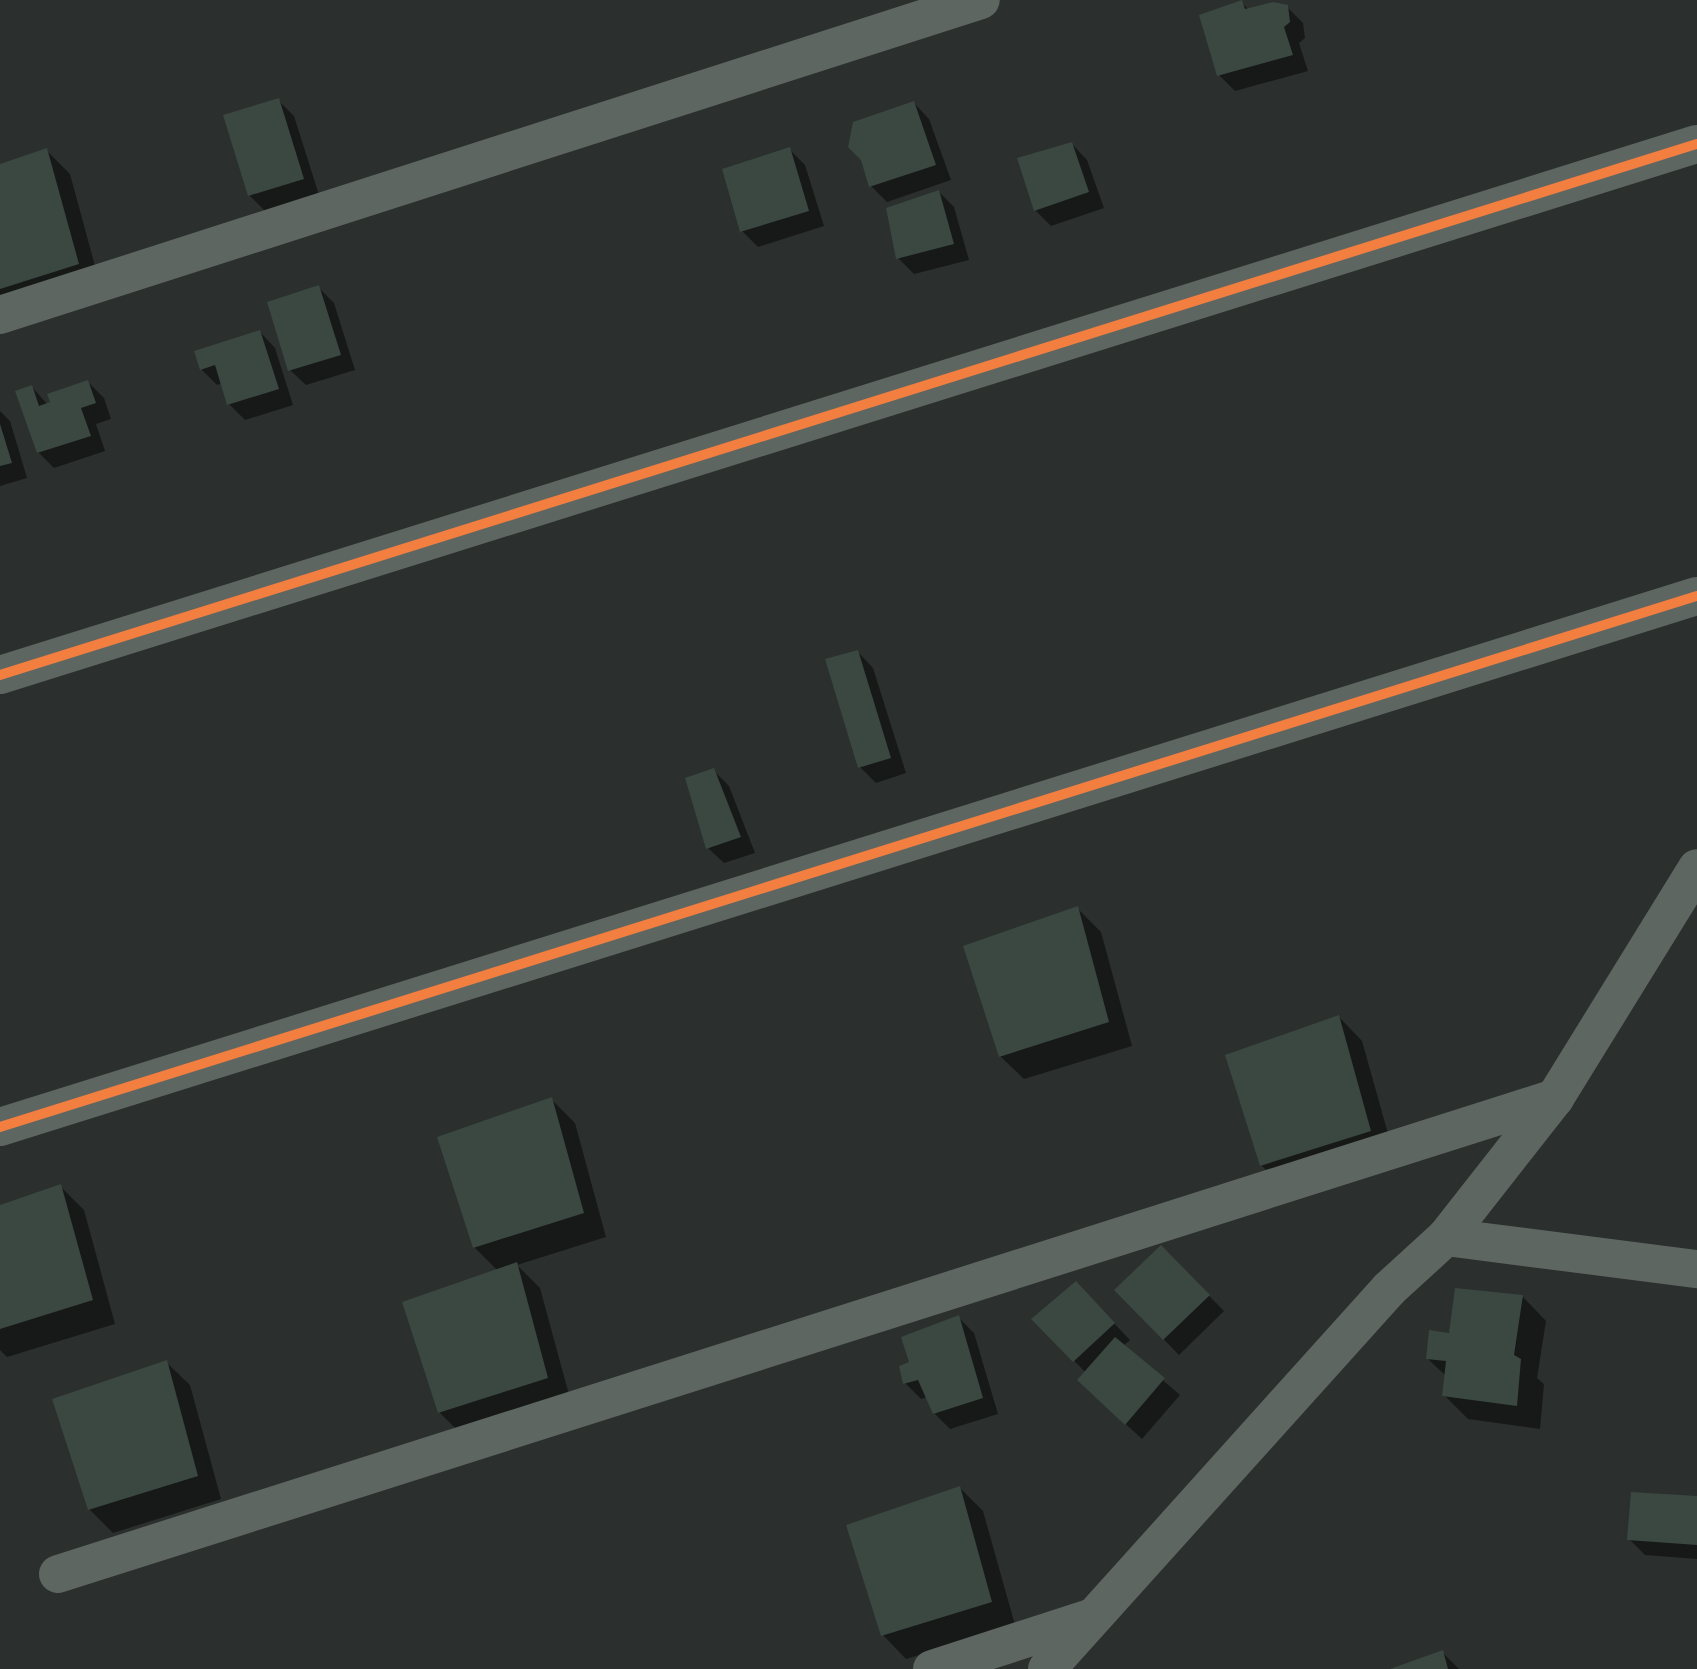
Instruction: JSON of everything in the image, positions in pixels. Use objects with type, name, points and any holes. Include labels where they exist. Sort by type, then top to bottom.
[{"type":"street","points":[[0,315],[981,0]]},
{"type":"street","points":[[0,675],[1697,144]]},
{"type":"street","points":[[0,1127],[1697,596]]},
{"type":"street","points":[[1047,1669],[1389,1289],[1446,1237],[1555,1098],[1697,868]]},
{"type":"street","points":[[58,1574],[1555,1098]]},
{"type":"street","points":[[1446,1237],[1697,1269]]},
{"type":"street","points":[[932,1669],[1094,1617]]},
{"type":"building","points":[[1242,0],[1245,9],[1273,2],[1288,5],[1290,22],[1284,27],[1293,55],[1217,76],[1199,15]]},
{"type":"building","points":[[279,98],[304,179],[248,196],[223,115]]},
{"type":"building","points":[[914,101],[936,165],[869,187],[861,160],[848,147],[853,122]]},
{"type":"building","points":[[1072,142],[1089,192],[1034,211],[1017,158]]},
{"type":"building","points":[[790,147],[809,211],[740,232],[722,169]]},
{"type":"building","points":[[47,148],[79,264],[0,289],[0,164]]},
{"type":"building","points":[[939,190],[954,244],[896,259],[886,208]]},
{"type":"building","points":[[319,285],[341,355],[288,371],[267,302]]},
{"type":"building","points":[[260,330],[279,389],[227,405],[215,365],[200,370],[194,351]]},
{"type":"building","points":[[88,380],[96,403],[81,408],[91,436],[37,453],[15,391],[32,385],[39,406],[50,402],[47,394]]},
{"type":"building","points":[[0,424],[12,463],[0,466]]},
{"type":"building","points":[[858,650],[891,758],[858,768],[825,659]]},
{"type":"building","points":[[714,768],[741,837],[706,849],[685,778]]},
{"type":"building","points":[[1078,906],[1109,1022],[999,1057],[963,946]]},
{"type":"building","points":[[1339,1015],[1371,1131],[1260,1166],[1225,1055]]},
{"type":"building","points":[[552,1097],[584,1213],[473,1248],[437,1137]]},
{"type":"building","points":[[61,1184],[93,1300],[0,1329],[0,1205]]},
{"type":"building","points":[[1161,1245],[1210,1295],[1163,1340],[1114,1290]]},
{"type":"building","points":[[517,1262],[548,1378],[438,1413],[402,1302]]},
{"type":"building","points":[[1076,1281],[1115,1323],[1073,1362],[1031,1319]]},
{"type":"building","points":[[1455,1288],[1523,1295],[1514,1355],[1521,1359],[1517,1406],[1442,1396],[1446,1361],[1426,1359],[1429,1330],[1449,1333]]},
{"type":"building","points":[[959,1315],[983,1398],[933,1414],[918,1380],[903,1384],[899,1366],[909,1362],[901,1337]]},
{"type":"building","points":[[1115,1337],[1165,1378],[1125,1425],[1077,1380]]},
{"type":"building","points":[[167,1360],[198,1476],[88,1510],[52,1399]]},
{"type":"building","points":[[960,1486],[992,1602],[881,1636],[846,1525]]},
{"type":"building","points":[[1631,1492],[1697,1496],[1697,1545],[1627,1540]]},
{"type":"building","points":[[1443,1650],[1448,1669],[1390,1669]]},
{"type":"cycle path","points":[[0,675],[1697,144]]},
{"type":"cycle path","points":[[0,1127],[1697,596]]}]
